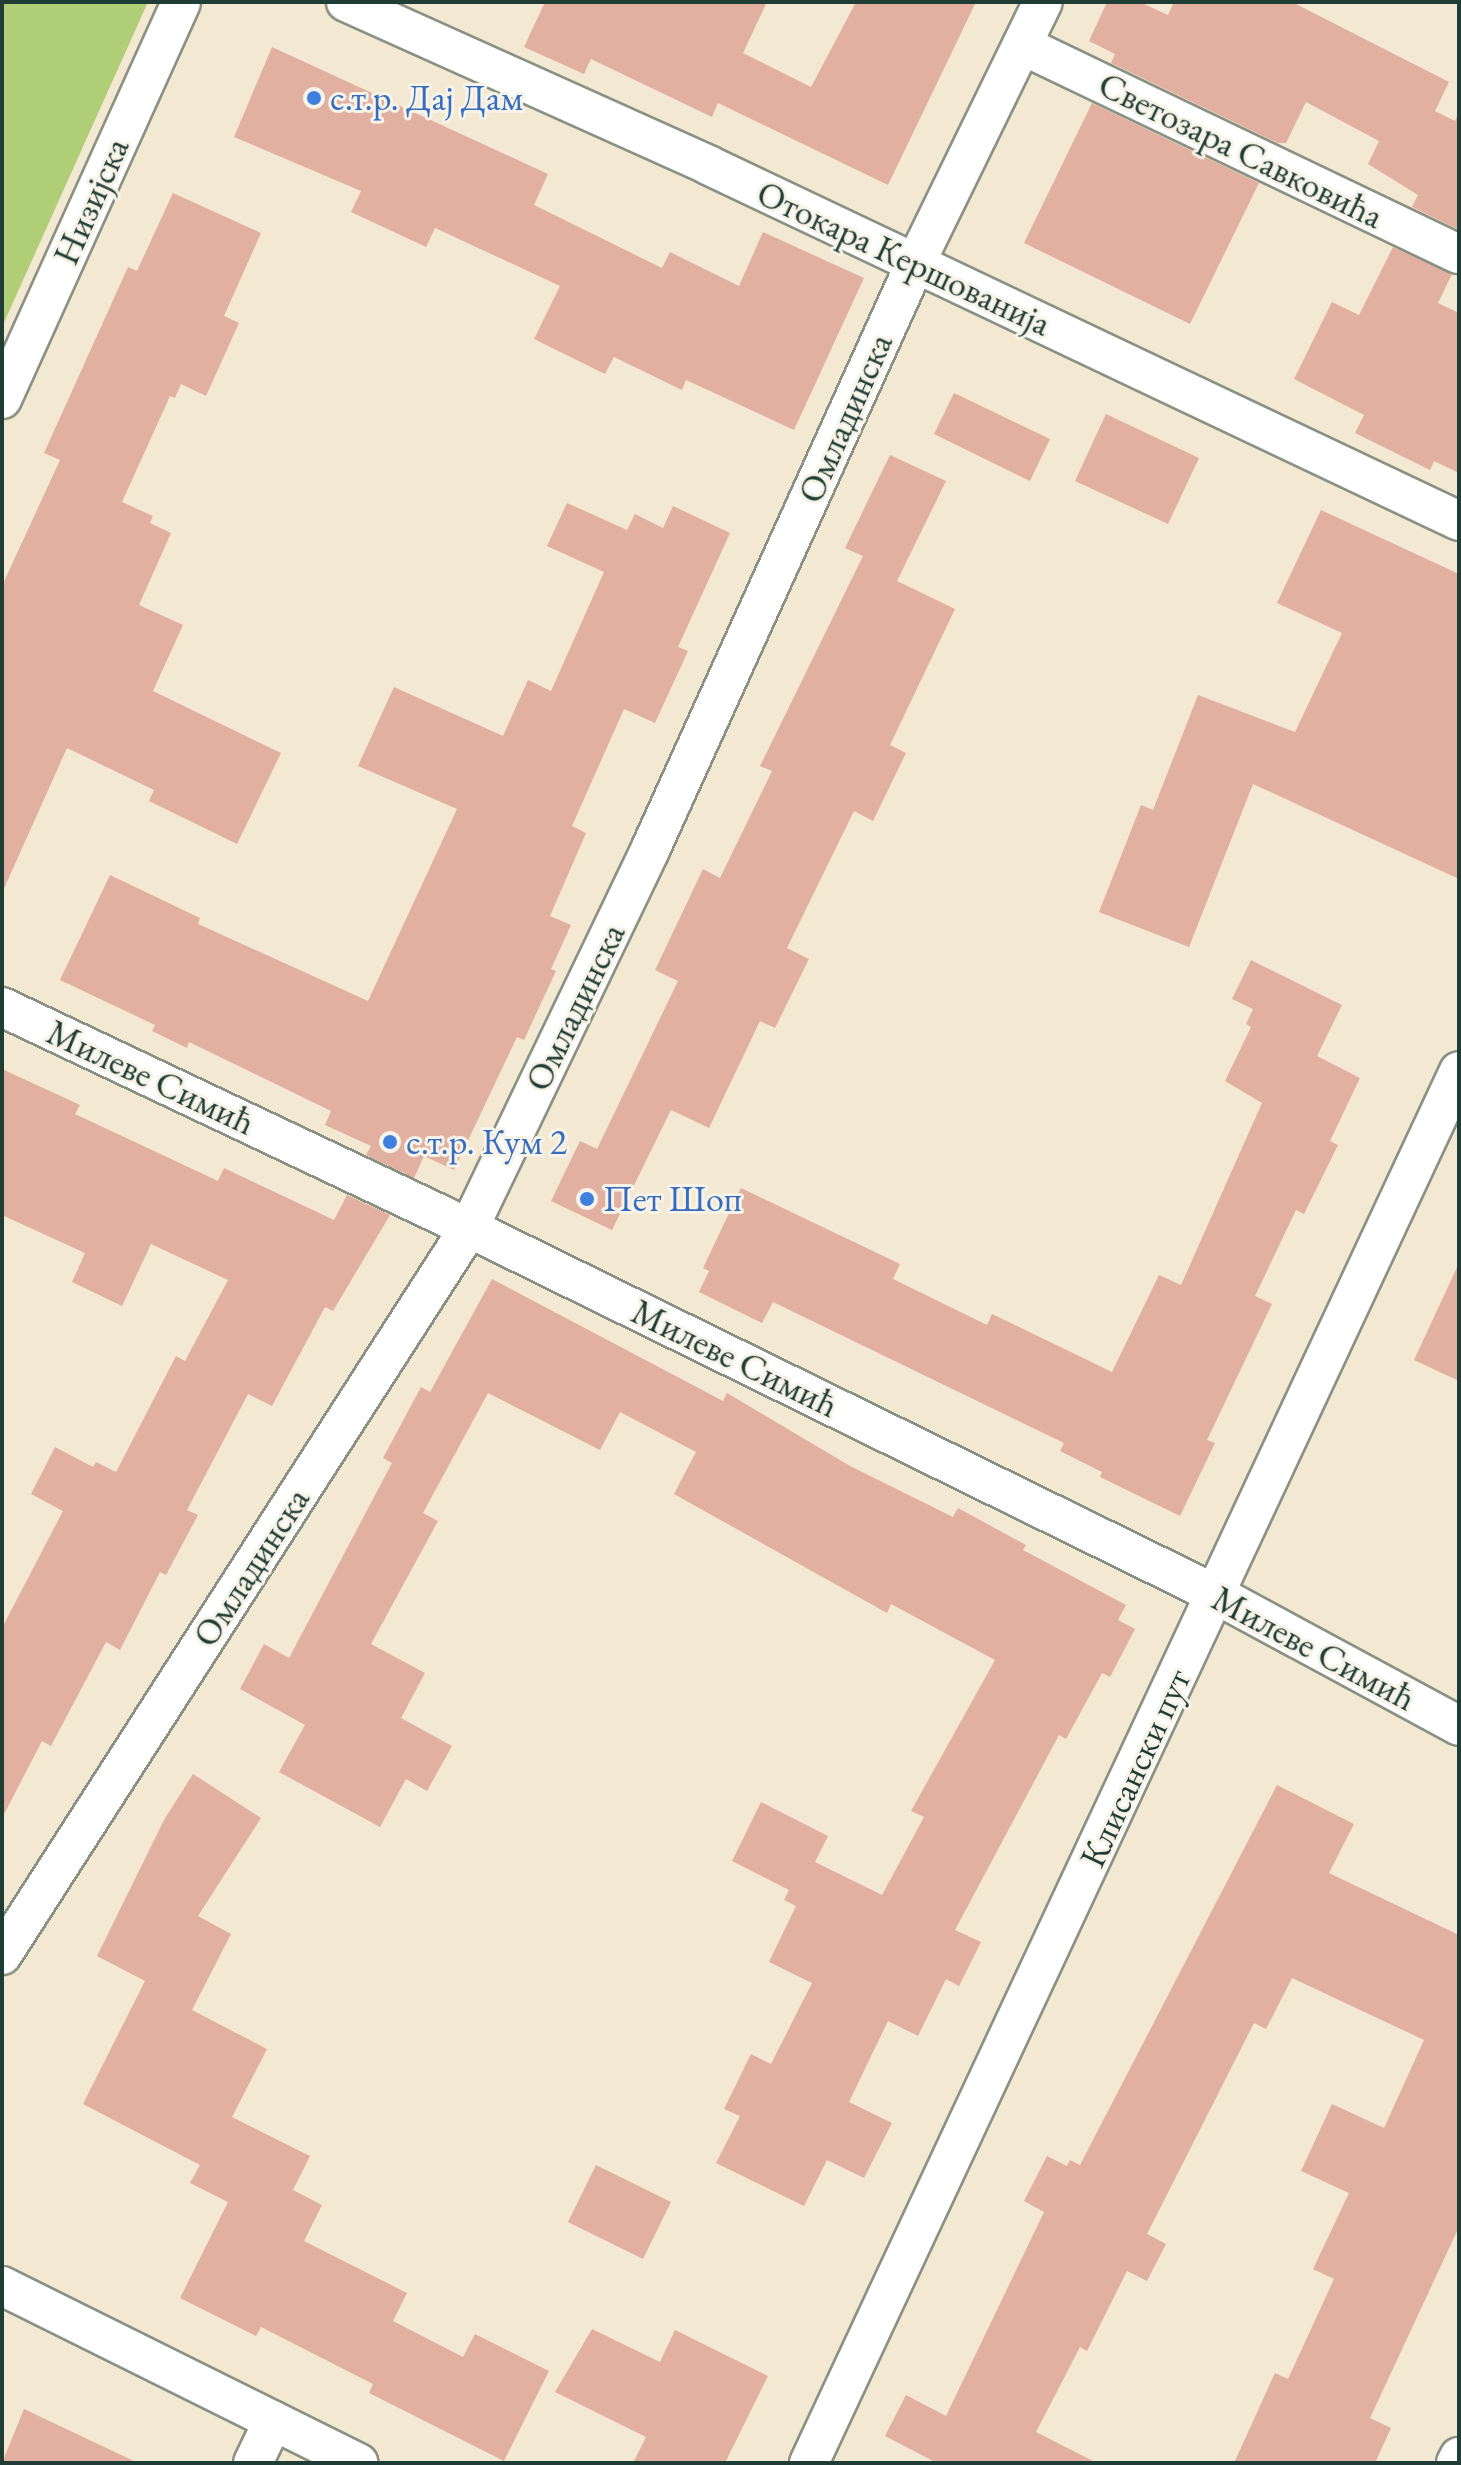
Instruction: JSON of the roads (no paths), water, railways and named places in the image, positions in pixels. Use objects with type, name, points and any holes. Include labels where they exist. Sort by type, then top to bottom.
[{"type":"street","name":"Низијска","points":[[2,399],[181,2]]},
{"type":"street","name":"Отокара Кершованија","points":[[346,2],[916,262],[1459,521]]},
{"type":"street","name":"Омладинска","points":[[2,1955],[469,1228],[650,850],[916,262],[1043,2]]},
{"type":"street","name":"Светозара Савковића","points":[[1022,45],[1459,254]]},
{"type":"street","name":"Милеве Симић","points":[[2,1007],[469,1228],[1217,1595],[1459,1726]]},
{"type":"street","name":"Клисански пут","points":[[809,2463],[1217,1595],[1459,1071]]},
{"type":"street","points":[[2,2286],[358,2463]]},
{"type":"street","points":[[253,2463],[273,2421]]},
{"type":"street","points":[[1456,2463],[1459,2457]]},
{"type":"place","name":"с.т.р. Дај Дам","points":[[314,98]]},
{"type":"place","name":"с.т.р. Кум 2","points":[[390,1142]]},
{"type":"place","name":"Пет Шоп","points":[[587,1199]]}]
